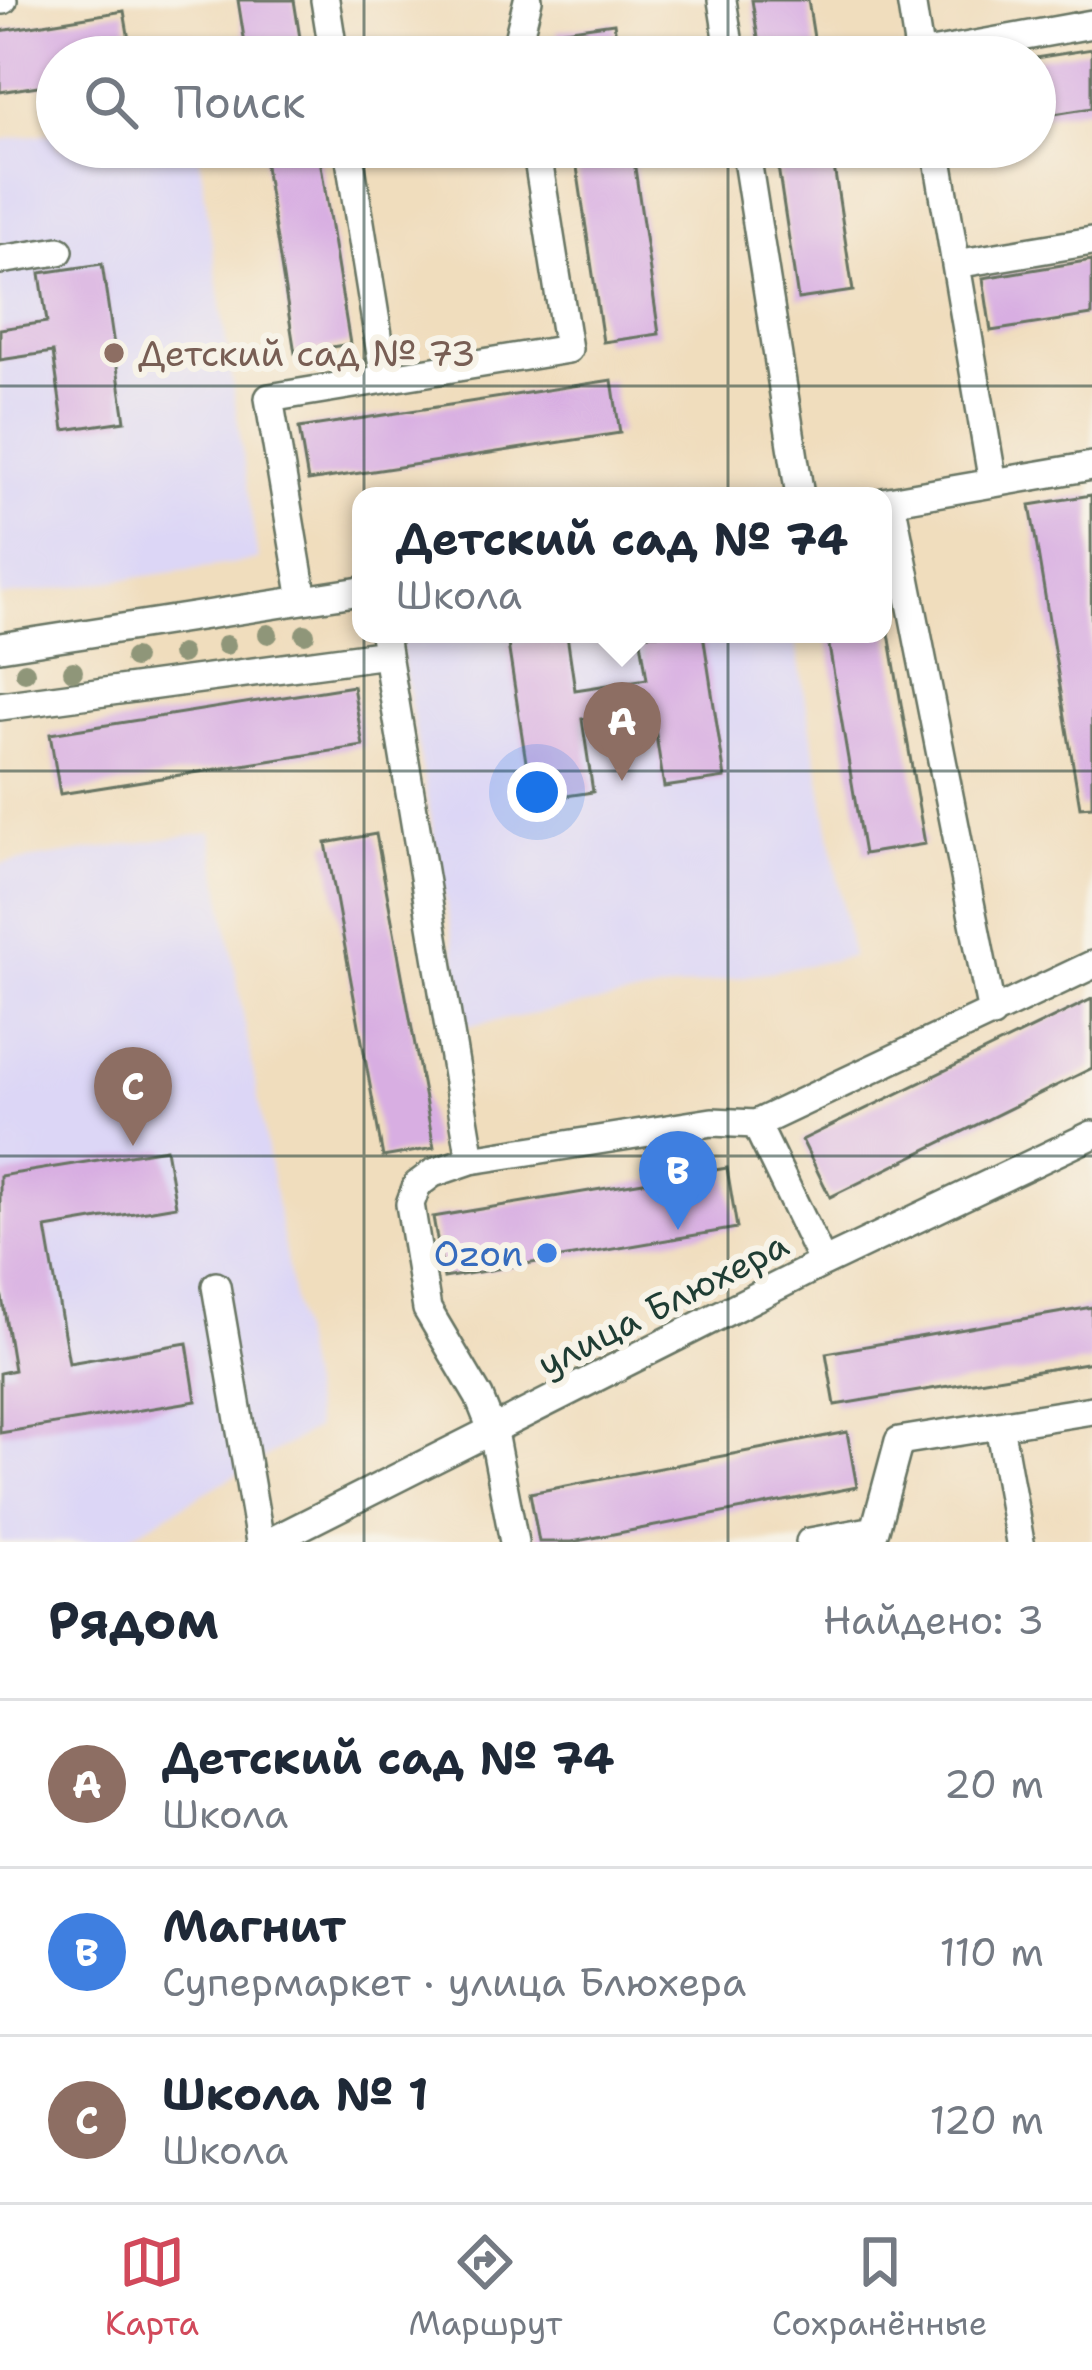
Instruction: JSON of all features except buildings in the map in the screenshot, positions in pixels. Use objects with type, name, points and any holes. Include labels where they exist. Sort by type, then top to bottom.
[{"type":"street","points":[[325,0],[331,36]]},
{"type":"street","points":[[519,36],[528,0]]},
{"type":"street","points":[[722,0],[728,36]]},
{"type":"street","points":[[911,0],[917,36]]},
{"type":"street","points":[[1028,36],[1092,24]]},
{"type":"street","points":[[351,168],[385,379]]},
{"type":"street","points":[[303,600],[269,398],[568,349],[539,168]]},
{"type":"street","points":[[748,168],[799,487]]},
{"type":"street","points":[[940,168],[993,483]]},
{"type":"street","points":[[956,264],[1092,241]]},
{"type":"street","points":[[0,260],[59,251]]},
{"type":"street","points":[[892,500],[1092,466]]},
{"type":"street","points":[[892,525],[992,1014]]},
{"type":"street","points":[[0,647],[352,593]]},
{"type":"street","points":[[0,706],[386,644],[471,1160]]},
{"type":"street","points":[[514,1542],[493,1432],[479,1397],[428,1310],[410,1204],[417,1185],[433,1173],[471,1160],[712,1122],[756,1124],[1092,964]]},
{"type":"street","points":[[756,1124],[823,1263]]},
{"type":"street","name":"улица Блюхера","points":[[270,1542],[823,1263],[1092,1135]]},
{"type":"street","points":[[216,1286],[260,1542]]},
{"type":"street","points":[[814,1542],[875,1530],[899,1441],[1092,1410]]},
{"type":"street","points":[[999,1425],[1020,1542]]},
{"type":"shaded area","name":"Детский сад № 73","points":[[36,135],[36,168],[201,168],[258,560],[0,597],[0,140]]},
{"type":"shaded area","points":[[400,643],[796,643],[852,957],[468,1026]]},
{"type":"shaded area","points":[[211,832],[316,1428],[120,1542],[0,1542],[0,864]]},
{"type":"place","name":"Детский сад № 73","points":[[114,353]]},
{"type":"place","name":"Детский сад № 74","points":[[622,781]]},
{"type":"place","name":"Школа № 1","points":[[133,1146]]},
{"type":"place","name":"Магнит","points":[[678,1230]]},
{"type":"place","name":"Ozon","points":[[547,1253]]}]
